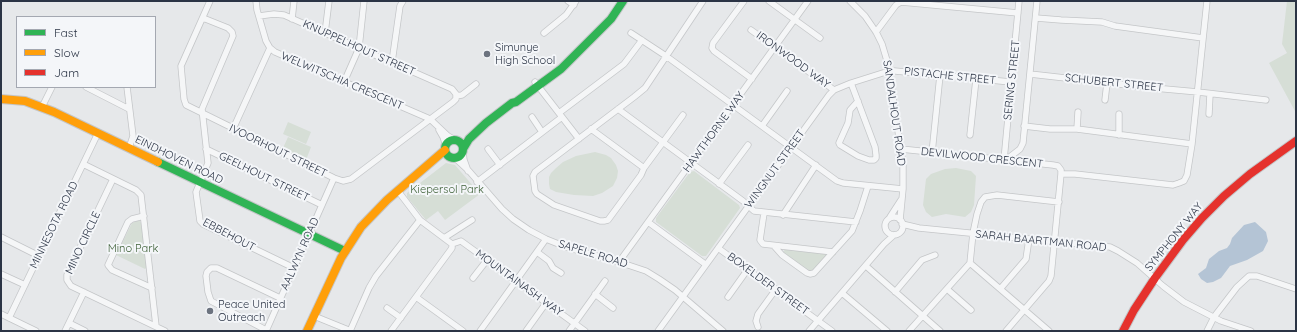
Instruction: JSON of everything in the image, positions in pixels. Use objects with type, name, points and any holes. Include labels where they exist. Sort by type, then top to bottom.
[{"type":"street","name":"IVOORHOUT STREET","points":[[210,1],[180,68],[185,103],[188,107],[202,114],[343,181],[351,179],[452,102],[456,95],[462,95],[476,84]]},
{"type":"street","name":"WELWITSCHIA CRESCENT","points":[[256,1],[258,16],[266,41],[270,48],[277,53],[430,119],[451,138],[456,140]]},
{"type":"street","points":[[292,19],[294,1]]},
{"type":"street","points":[[325,33],[329,1]]},
{"type":"street","points":[[344,82],[358,48],[364,1]]},
{"type":"street","points":[[392,62],[400,6],[403,1]]},
{"type":"street","points":[[544,33],[566,15],[575,3],[568,1]]},
{"type":"street","points":[[605,24],[617,1]]},
{"type":"street","points":[[422,171],[441,160],[460,156],[468,139],[512,103],[516,97],[537,84],[560,64],[568,61],[611,19],[624,1]]},
{"type":"street","points":[[683,115],[644,168],[642,175],[608,220],[600,221],[554,205],[536,193],[534,189],[534,173],[645,88],[703,1]]},
{"type":"street","points":[[744,1],[713,43],[712,48],[752,79]]},
{"type":"street","points":[[769,1],[820,38]]},
{"type":"street","name":"HAWTHORNE WAY","points":[[619,262],[808,1]]},
{"type":"street","name":"SANDALHOUT ROAD","points":[[850,1],[865,16],[876,32],[886,54],[901,150],[903,170],[902,198]]},
{"type":"street","points":[[876,32],[896,5],[903,1],[1018,13]]},
{"type":"street","name":"SERING STREET","points":[[1007,160],[1011,82],[1019,1]]},
{"type":"street","points":[[1007,160],[1020,149],[1022,145],[1037,1]]},
{"type":"street","points":[[1006,331],[1051,279],[1061,174],[1075,174],[1172,184],[1179,183],[1184,180],[1187,175],[1192,144],[1207,1]]},
{"type":"street","name":"KNUPPELHOUT STREET","points":[[258,16],[276,14],[292,19],[452,89],[456,95]]},
{"type":"street","points":[[200,182],[207,165],[202,109],[233,36],[232,32],[228,28],[203,18]]},
{"type":"street","points":[[1036,18],[1102,22],[1115,26],[1203,38]]},
{"type":"street","name":"IRONWOOD WAY","points":[[751,30],[834,90]]},
{"type":"street","points":[[631,33],[666,56],[839,182],[903,189]]},
{"type":"street","points":[[477,182],[542,132],[624,64],[642,40]]},
{"type":"street","points":[[233,129],[270,48]]},
{"type":"street","name":"PISTACHE STREET","points":[[889,71],[1011,82]]},
{"type":"street","name":"WINGNUT STREET","points":[[658,331],[829,95],[834,90],[851,83],[889,71]]},
{"type":"street","name":"SCHUBERT STREET","points":[[1030,74],[1266,100]]},
{"type":"street","points":[[932,153],[940,75]]},
{"type":"street","points":[[970,135],[976,78]]},
{"type":"street","points":[[1105,100],[1107,82]]},
{"type":"street","points":[[851,83],[858,101],[875,147],[876,158],[874,160],[869,160],[858,156],[839,143],[848,123],[850,110],[858,101]]},
{"type":"street","points":[[537,84],[579,139]]},
{"type":"street","points":[[42,107],[52,88]]},
{"type":"street","points":[[88,88],[129,109]]},
{"type":"street","points":[[127,88],[133,136],[129,148]]},
{"type":"street","points":[[762,126],[787,91]]},
{"type":"street","points":[[1209,114],[1210,94]]},
{"type":"street","name":"EINDHOVEN ROAD","points":[[1,99],[25,101],[42,107],[345,251]]},
{"type":"street","points":[[618,109],[754,211],[856,222]]},
{"type":"street","points":[[1077,130],[1078,112]]},
{"type":"street","points":[[1119,114],[1119,135]]},
{"type":"street","points":[[532,117],[542,132]]},
{"type":"street","points":[[307,331],[345,251],[361,228],[398,190],[422,171],[445,148],[448,142],[456,140],[486,123]]},
{"type":"street","name":"WELWITSCHIA CRESCENT","points":[[437,126],[443,137],[445,148]]},
{"type":"street","points":[[1024,126],[1050,129],[1062,128],[1192,144]]},
{"type":"street","points":[[591,129],[644,168]]},
{"type":"street","name":"MINNESOTA ROAD","points":[[9,318],[98,133]]},
{"type":"street","points":[[456,140],[462,143],[463,150]]},
{"type":"street","name":"SYMPHONY WAY","points":[[1123,331],[1134,310],[1155,278],[1183,240],[1212,208],[1250,174],[1296,141]]},
{"type":"street","points":[[719,184],[748,145]]},
{"type":"street","name":"GEELHOUT STREET","points":[[206,148],[322,204]]},
{"type":"street","points":[[445,148],[447,155],[453,158]]},
{"type":"street","points":[[488,149],[500,165]]},
{"type":"street","name":"SAPELE ROAD","points":[[463,150],[464,160],[469,171],[477,182],[507,214],[529,230],[566,247],[619,262],[654,276],[683,296],[723,331]]},
{"type":"street","name":"DEVILWOOD CRESCENT","points":[[901,150],[1053,165],[1059,168],[1061,174]]},
{"type":"street","name":"SAPELE ROAD","points":[[453,158],[469,171]]},
{"type":"street","points":[[83,164],[140,193],[144,216],[156,326]]},
{"type":"street","points":[[783,215],[816,165]]},
{"type":"street","name":"AALWYN ROAD","points":[[266,330],[334,178]]},
{"type":"street","name":"MINO CIRCLE","points":[[113,179],[66,280],[70,285],[165,331]]},
{"type":"street","name":"EBBEHOUT","points":[[200,182],[196,193],[199,219],[201,223],[294,268]]},
{"type":"street","points":[[774,246],[782,255],[810,274],[816,272],[852,231],[868,186]]},
{"type":"street","points":[[398,190],[420,220],[452,244]]},
{"type":"street","points":[[909,331],[970,263],[973,234],[983,199],[987,196],[997,195],[1059,202]]},
{"type":"street","points":[[884,244],[886,230],[885,223],[890,218],[902,198]]},
{"type":"street","points":[[809,331],[884,244],[902,230],[902,198]]},
{"type":"street","points":[[764,213],[760,242],[764,245],[834,252]]},
{"type":"street","points":[[144,216],[134,218],[128,222],[108,265],[112,270],[152,288]]},
{"type":"street","points":[[890,218],[898,218],[901,222]]},
{"type":"street","points":[[314,316],[350,331],[376,276],[420,220]]},
{"type":"street","points":[[444,238],[472,220]]},
{"type":"street","points":[[648,222],[706,264]]},
{"type":"street","name":"SARAH BAARTMAN ROAD","points":[[901,222],[919,228],[1102,246],[1114,249],[1137,263],[1184,302],[1214,317],[1251,331]]},
{"type":"street","name":"SARAH BAARTMAN ROAD","points":[[900,232],[919,228]]},
{"type":"street","points":[[452,244],[461,241],[457,230]]},
{"type":"street","points":[[886,230],[888,233],[894,235]]},
{"type":"street","points":[[1,237],[39,256]]},
{"type":"street","points":[[480,331],[546,239]]},
{"type":"street","points":[[1001,288],[1026,259],[1029,239]]},
{"type":"street","name":"MOUNTAINASH WAY","points":[[461,241],[585,331]]},
{"type":"street","points":[[400,331],[393,329],[452,248],[452,244]]},
{"type":"street","name":"BOXELDER STREET","points":[[718,248],[832,331]]},
{"type":"street","points":[[537,252],[549,261],[553,268],[561,273]]},
{"type":"street","points":[[895,292],[925,258],[935,256]]},
{"type":"street","points":[[474,278],[487,260]]},
{"type":"street","points":[[970,263],[1001,288],[1049,331]]},
{"type":"street","points":[[866,266],[940,331]]},
{"type":"street","points":[[266,330],[210,301],[207,272],[211,268],[217,268],[280,298]]},
{"type":"street","points":[[728,297],[748,269]]},
{"type":"street","points":[[1,274],[25,285]]},
{"type":"street","points":[[1207,331],[1214,317],[1237,287],[1249,276],[1256,276],[1296,289]]},
{"type":"street","points":[[569,331],[605,281]]},
{"type":"street","points":[[758,327],[756,321],[758,314],[776,289]]},
{"type":"street","points":[[947,289],[971,310]]},
{"type":"street","points":[[65,331],[84,292]]},
{"type":"street","points":[[842,293],[887,331]]},
{"type":"street","points":[[595,294],[613,308]]},
{"type":"street","points":[[416,297],[463,331]]},
{"type":"street","points":[[526,331],[546,303]]},
{"type":"street","points":[[387,308],[401,318]]},
{"type":"street","points":[[1,314],[28,329],[36,331]]},
{"type":"street","points":[[69,323],[85,331]]},
{"type":"green space","points":[[1287,1],[1296,1],[1296,113],[1269,63],[1287,53],[1282,44]]},
{"type":"green space","points":[[288,122],[311,132],[306,144],[283,134]]},
{"type":"green space","points":[[288,137],[311,147],[306,160],[283,148]]},
{"type":"green space","points":[[595,152],[611,158],[616,165],[618,171],[617,178],[613,186],[602,193],[593,196],[574,195],[556,192],[550,189],[549,177],[551,173],[563,162],[576,156]]},
{"type":"green space","name":"Kiepersol Park","points":[[446,163],[455,165],[480,194],[445,220],[438,211],[426,220],[407,197],[407,193]]},
{"type":"green space","points":[[956,168],[971,171],[976,176],[974,205],[971,212],[965,217],[946,214],[932,217],[926,212],[923,205],[926,179],[931,174],[945,169]]},
{"type":"green space","points":[[694,171],[739,205],[740,208],[706,256],[702,256],[656,222],[656,218],[690,172]]},
{"type":"green space","name":"Mino Park","points":[[139,220],[141,223],[147,267],[145,269],[116,255],[132,223]]},
{"type":"green space","points":[[785,249],[826,253],[827,256],[814,271],[809,272],[783,252]]},
{"type":"water","points":[[1255,222],[1266,232],[1268,241],[1263,251],[1247,260],[1230,266],[1221,278],[1213,282],[1207,283],[1201,279],[1198,274],[1206,268],[1209,259],[1219,251],[1227,248],[1232,238],[1244,225]]},
{"type":"traffic: fast","points":[[463,149],[469,139],[486,123],[561,69],[611,19],[623,1]]},
{"type":"traffic: fast","points":[[454,140],[460,143],[463,149],[460,155],[454,158],[448,155],[445,149],[448,143],[454,140]]},
{"type":"traffic: fast","points":[[158,162],[345,251]]},
{"type":"traffic: slow","points":[[1,99],[25,101],[54,112],[158,162]]},
{"type":"traffic: slow","points":[[307,331],[341,258],[361,227],[387,200],[445,150]]},
{"type":"traffic: jam","points":[[1123,331],[1134,310],[1155,278],[1183,240],[1202,218],[1224,196],[1250,174],[1296,141]]},
{"type":"place","name":"Simunye High School","points":[[487,54]]},
{"type":"place","name":"Peace United Outreach","points":[[210,311]]}]
